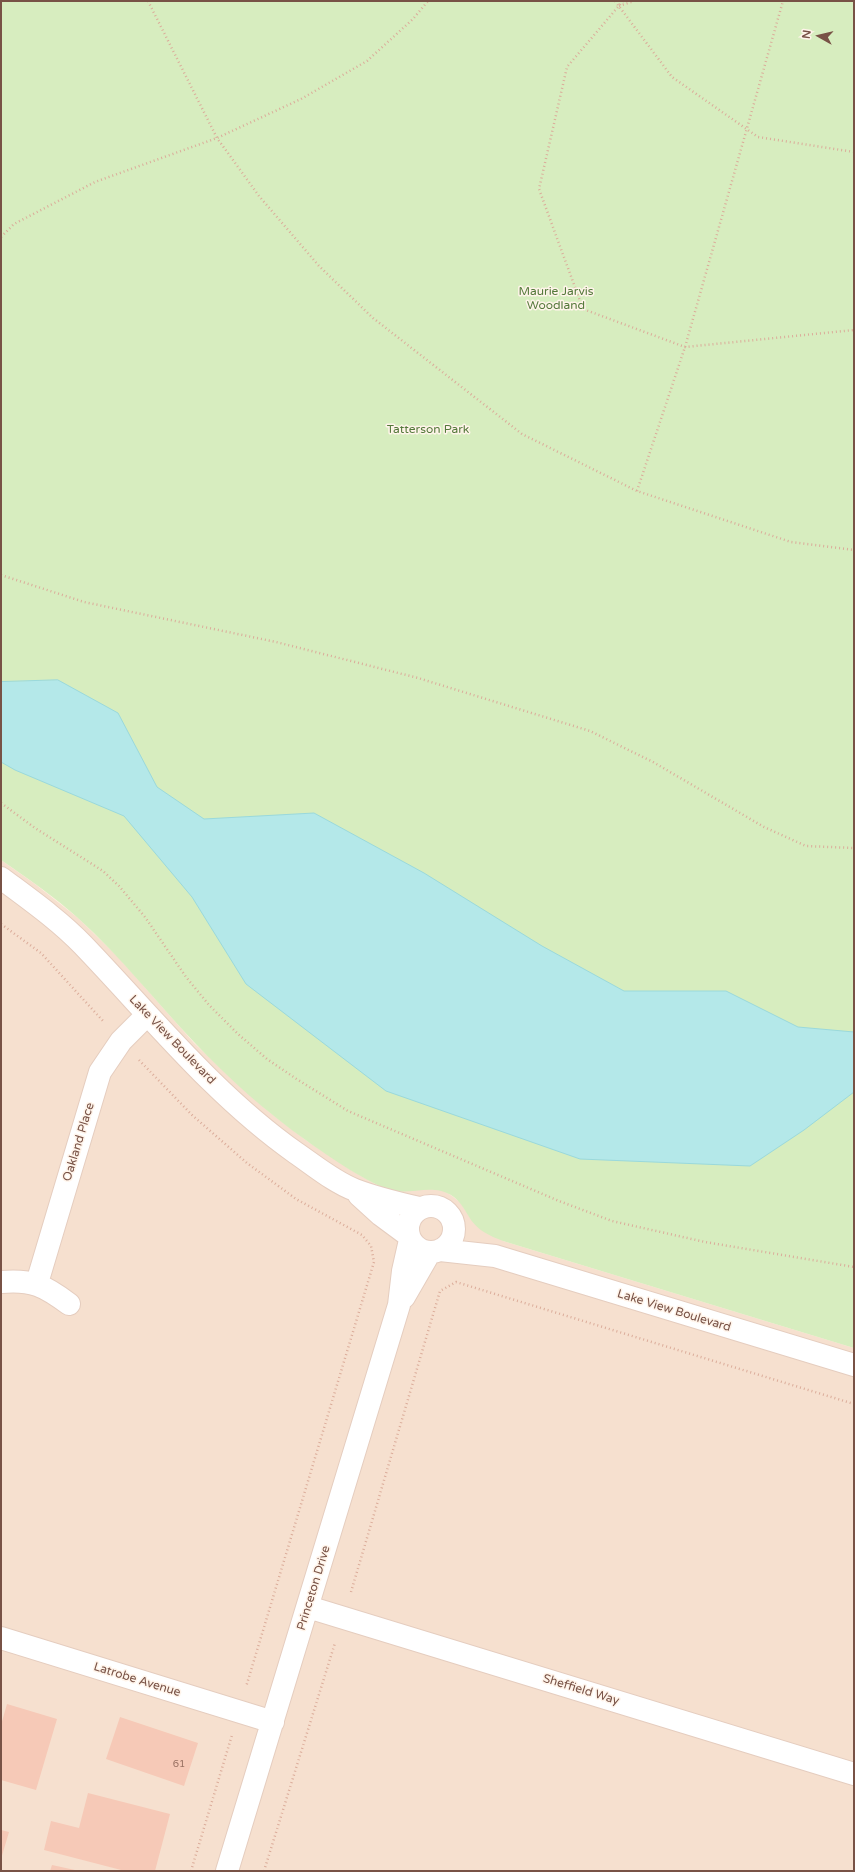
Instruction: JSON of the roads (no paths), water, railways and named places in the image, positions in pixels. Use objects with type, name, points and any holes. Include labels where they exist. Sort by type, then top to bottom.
[{"type":"street","name":"Lake View Boulevard","points":[[1,878],[82,944],[147,1015],[227,1097],[268,1133],[321,1171],[354,1190],[387,1201],[419,1208]]},
{"type":"street","name":"Oakland Place","points":[[37,1283],[100,1072],[122,1041],[147,1015]]},
{"type":"street","name":"Lake View Boulevard","points":[[354,1190],[381,1215],[409,1237]]},
{"type":"street","points":[[434,1205],[441,1207],[447,1212],[454,1225],[452,1240],[435,1251],[418,1248],[409,1237],[409,1220],[419,1208],[434,1205]]},
{"type":"street","name":"Lake View Boulevard","points":[[454,1225],[495,1256]]},
{"type":"street","name":"Princeton Drive","points":[[228,1871],[400,1305],[403,1271],[409,1237]]},
{"type":"street","name":"Lake View Boulevard","points":[[435,1251],[495,1256],[854,1365]]},
{"type":"street","name":"Princeton Drive","points":[[400,1305],[435,1251]]},
{"type":"street","points":[[1,1282],[14,1280],[37,1283],[52,1291],[69,1304]]},
{"type":"street","name":"Sheffield Way","points":[[308,1607],[854,1774]]},
{"type":"street","name":"Latrobe Avenue","points":[[1,1638],[273,1722]]},
{"type":"water","points":[[58,680],[118,713],[157,787],[204,819],[314,813],[424,873],[542,946],[624,991],[726,991],[798,1027],[854,1032],[854,1092],[804,1130],[750,1166],[580,1159],[386,1091],[246,984],[192,897],[124,816],[15,770],[1,762],[1,682]]},
{"type":"park label","name":"Maurie Jarvis Woodland","points":[[556,299]]},
{"type":"park label","name":"Tatterson Park","points":[[428,430]]}]
